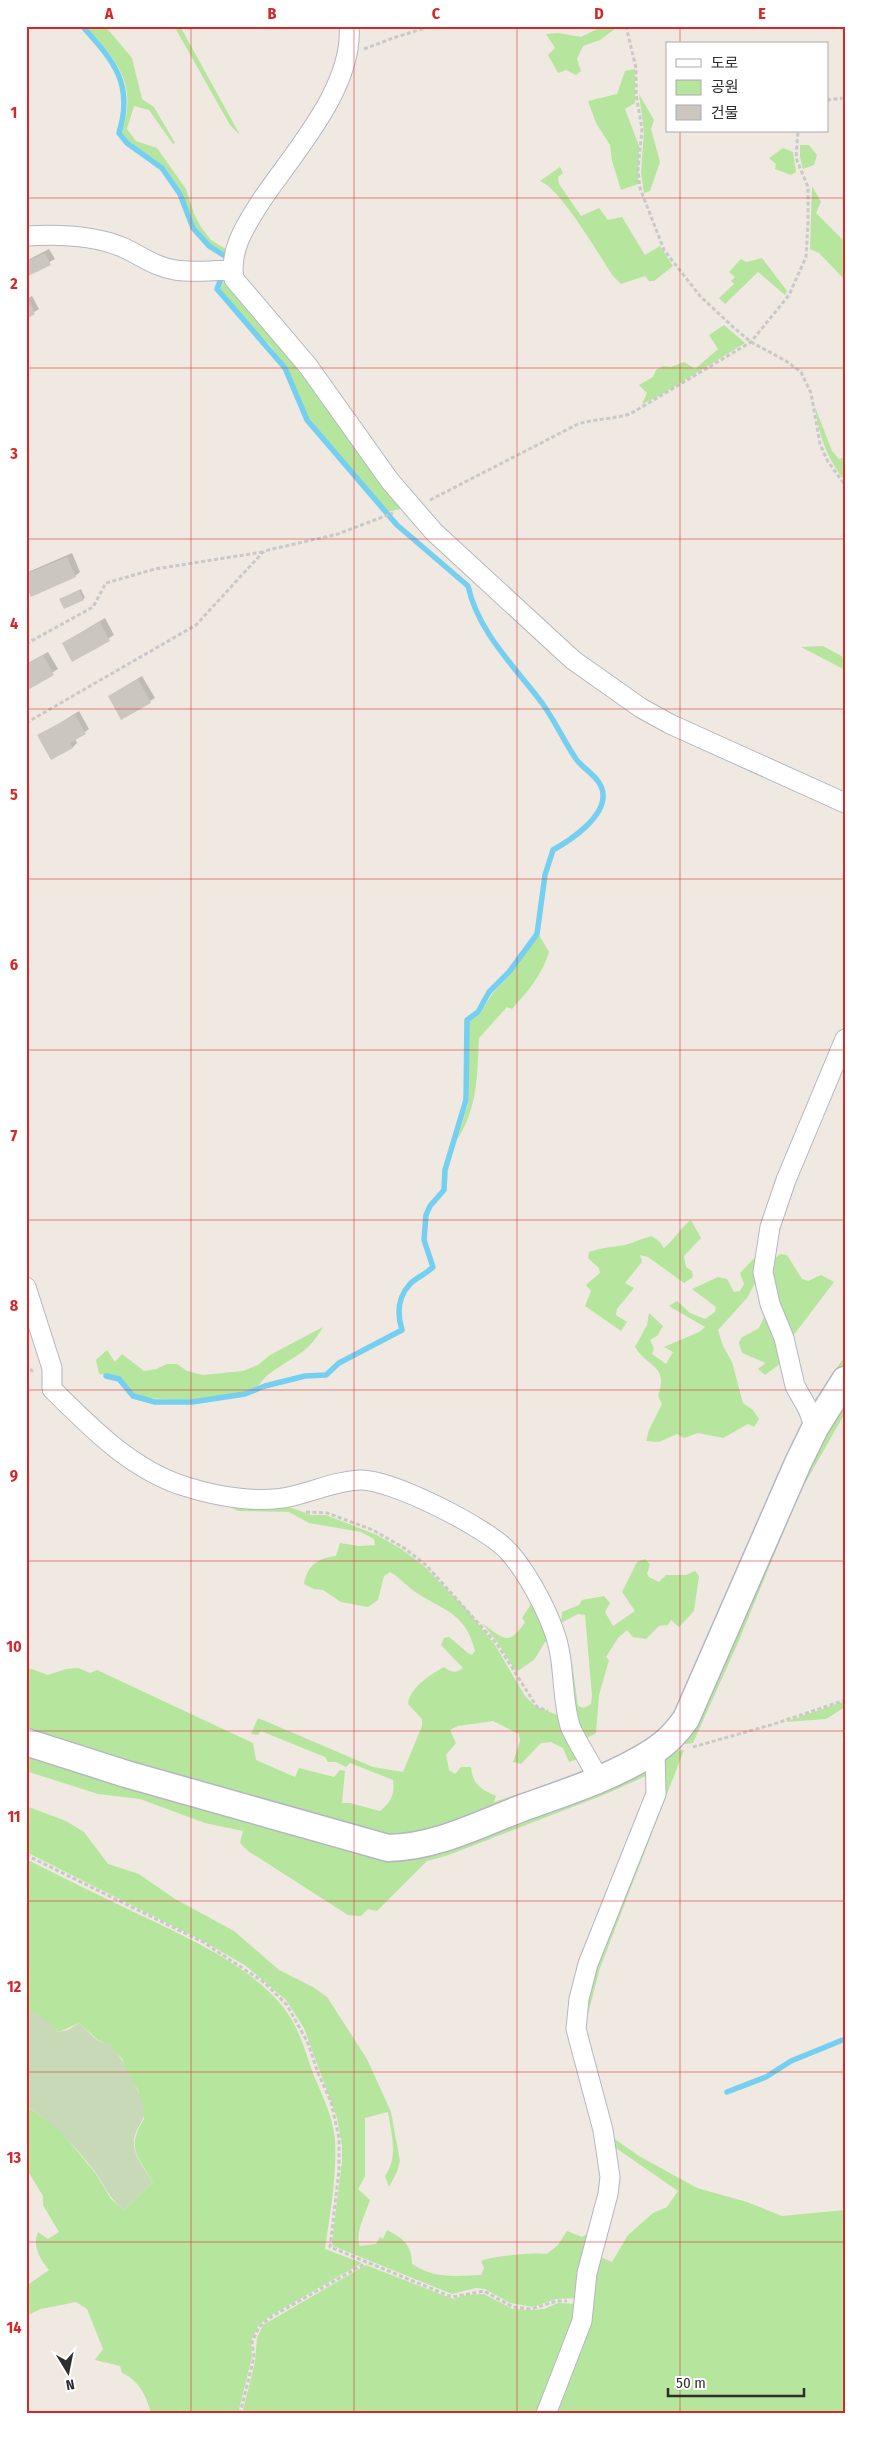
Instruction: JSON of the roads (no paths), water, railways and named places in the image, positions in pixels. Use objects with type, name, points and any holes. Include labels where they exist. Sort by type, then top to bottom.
[{"type":"main road","points":[[26,1742],[126,1774],[388,1848],[421,1845],[451,1836],[599,1780],[655,1750],[674,1735],[696,1700],[784,1493],[815,1428],[845,1380]]},
{"type":"street","points":[[349,26],[347,57],[343,75],[321,115],[248,222],[237,243],[233,270],[234,279],[308,366],[356,435],[434,532],[572,660],[640,708],[670,724],[845,803]]},
{"type":"street","points":[[26,236],[48,234],[86,238],[121,247],[151,264],[176,270],[233,270]]},
{"type":"street","points":[[815,1428],[808,1408],[795,1386],[784,1338],[770,1304],[762,1272],[770,1228],[786,1180],[845,1039]]},
{"type":"street","points":[[26,1287],[52,1368],[52,1389],[92,1427],[141,1466],[166,1480],[187,1488],[220,1494],[272,1499],[293,1496],[341,1483],[361,1480],[380,1482],[476,1526],[510,1552],[535,1591],[553,1632],[560,1651],[568,1717],[572,1729],[599,1780]]},
{"type":"street","points":[[546,2414],[582,2321],[586,2273],[608,2194],[610,2176],[603,2130],[576,2030],[577,2013],[588,1964],[656,1794],[655,1750]]},
{"type":"waterway","points":[[82,26],[112,62],[118,74],[124,101],[119,133],[127,143],[162,168],[180,194],[193,228],[209,246],[225,256]]},
{"type":"waterway","points":[[106,1376],[119,1379],[133,1396],[155,1402],[192,1402],[245,1394],[265,1386],[305,1376],[326,1375],[339,1363],[402,1330],[399,1312],[403,1294],[412,1282],[433,1267],[424,1240],[426,1215],[430,1206],[444,1190],[445,1170],[466,1100],[467,1020],[478,1012],[489,992],[509,972],[537,934],[545,875],[553,850],[586,827],[599,811],[603,794],[599,783],[576,759],[542,703],[489,634],[480,619],[468,586],[397,525],[307,420],[285,368],[217,289],[221,279]]},
{"type":"waterway","points":[[727,2092],[766,2077],[791,2061],[845,2039]]}]
